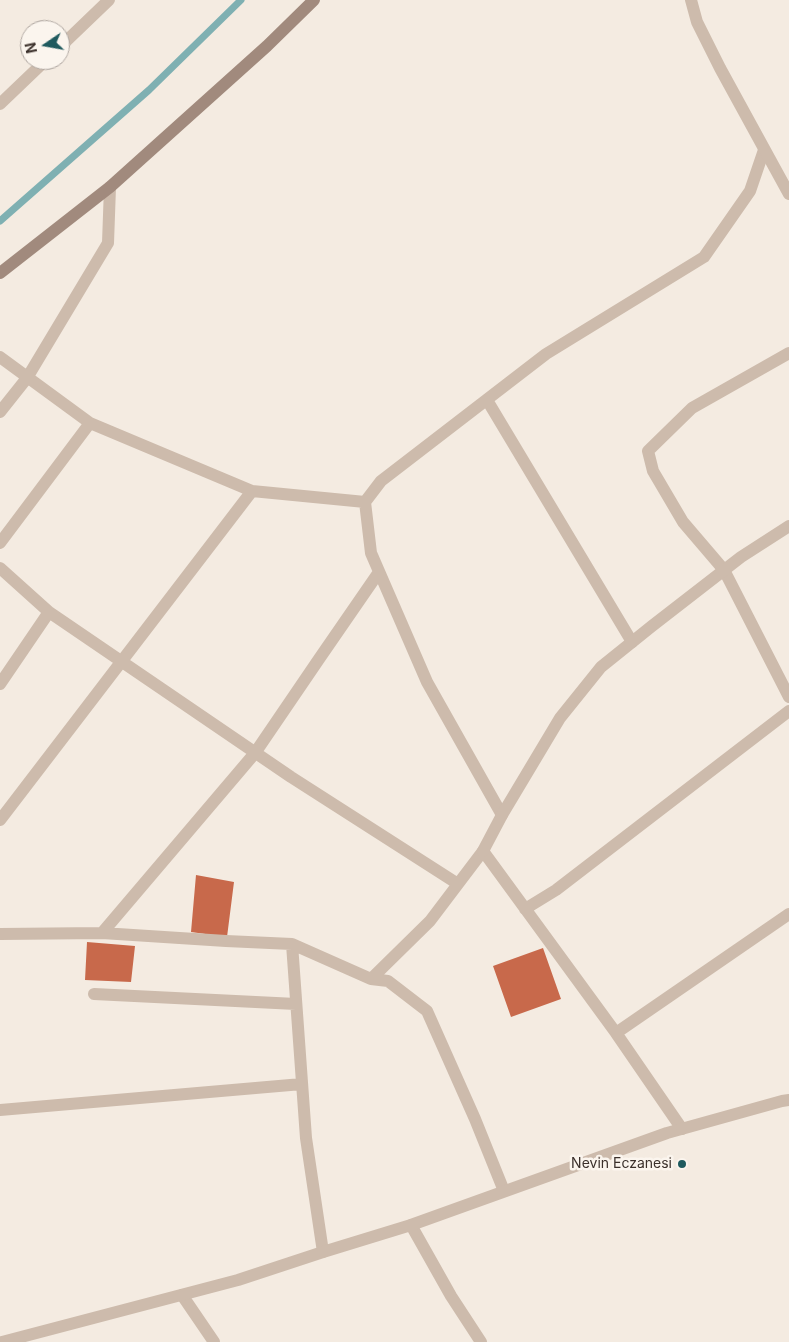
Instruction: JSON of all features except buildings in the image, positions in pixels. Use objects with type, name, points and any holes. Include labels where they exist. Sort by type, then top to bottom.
[{"type":"main road","points":[[0,274],[110,187],[267,46],[314,0]]},
{"type":"street","points":[[70,37],[109,0]]},
{"type":"street","points":[[691,0],[697,22],[720,68],[789,194]]},
{"type":"street","points":[[0,104],[36,70]]},
{"type":"street","points":[[502,814],[427,682],[371,553],[365,502],[381,481],[546,354],[704,257],[750,191],[764,150]]},
{"type":"street","points":[[0,412],[28,378],[108,243],[110,187]]},
{"type":"street","points":[[789,353],[692,408],[648,451],[652,471],[682,522],[724,570],[789,697]]},
{"type":"street","points":[[0,358],[90,423],[252,491],[365,502]]},
{"type":"street","points":[[487,400],[632,642]]},
{"type":"street","points":[[0,543],[90,423]]},
{"type":"street","points":[[0,820],[252,491]]},
{"type":"street","points":[[371,979],[430,921],[458,884],[482,851],[560,718],[601,667],[724,570],[789,526]]},
{"type":"street","points":[[0,568],[49,612],[121,662],[291,777],[458,884]]},
{"type":"street","points":[[102,933],[255,753],[379,572]]},
{"type":"street","points":[[0,684],[49,612]]},
{"type":"street","points":[[525,909],[564,884],[789,711]]},
{"type":"street","points":[[482,851],[616,1033],[682,1129]]},
{"type":"street","points":[[616,1033],[789,914]]},
{"type":"street","points":[[0,934],[102,933],[292,944],[371,979],[388,981],[427,1011],[475,1119],[504,1191]]},
{"type":"street","points":[[292,944],[306,1138],[323,1252]]},
{"type":"street","points":[[94,994],[296,1004]]},
{"type":"street","points":[[0,1110],[302,1084]]},
{"type":"street","points":[[2,1342],[238,1280],[411,1225],[667,1133],[789,1100]]},
{"type":"street","points":[[411,1225],[451,1296],[481,1342]]},
{"type":"street","points":[[182,1295],[214,1342]]},
{"type":"waterway","points":[[0,221],[149,90],[241,0]]},
{"type":"place","name":"Nevin Eczanesi","points":[[682,1164]]}]
